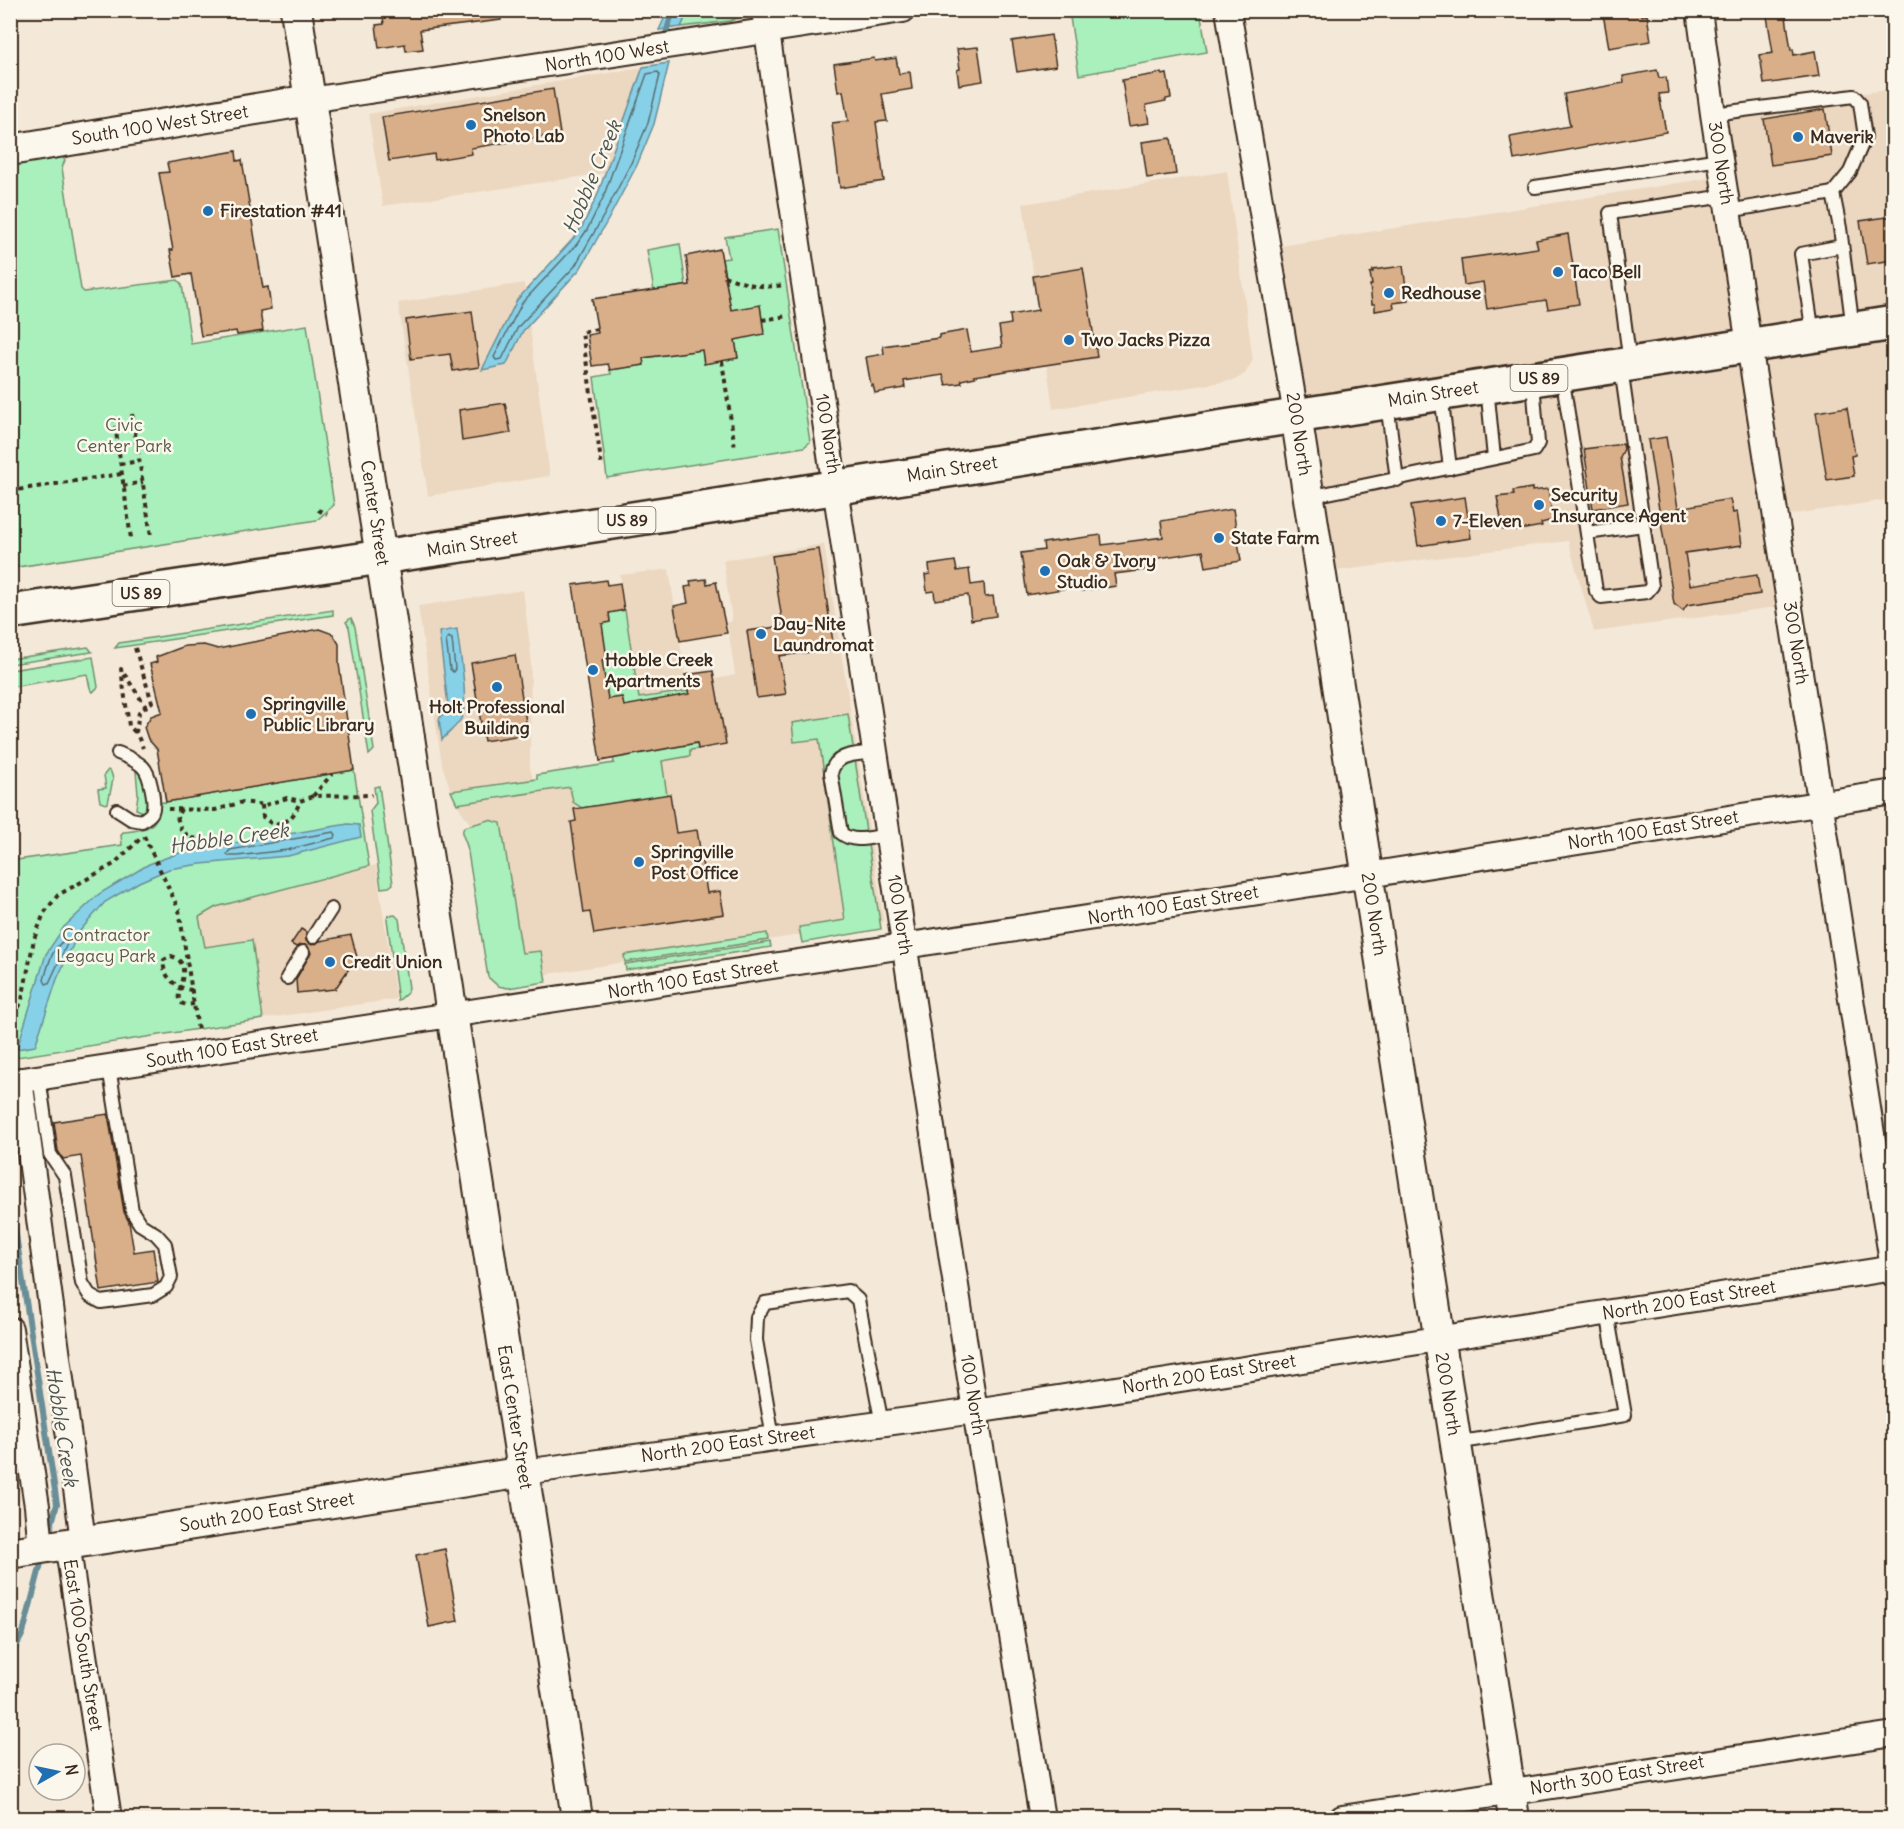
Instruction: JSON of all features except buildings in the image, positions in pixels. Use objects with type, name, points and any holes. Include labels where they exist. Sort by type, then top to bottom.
[{"type":"main road","name":"Main Street","points":[[10,612],[381,558],[1893,323]]},
{"type":"street","name":"Center Street","points":[[296,10],[453,1015]]},
{"type":"street","name":"North 100 West","points":[[310,100],[676,45],[765,21],[903,10]]},
{"type":"street","name":"200 North","points":[[1228,10],[1309,497],[1511,1805]]},
{"type":"street","name":"300 North","points":[[1699,10],[1713,114],[1893,1270]]},
{"type":"street","name":"100 North","points":[[765,21],[975,1411],[1042,1818]]},
{"type":"street","name":"South 100 West Street","points":[[10,150],[310,100]]},
{"type":"street","name":"North 100 East Street","points":[[453,1015],[1893,792]]},
{"type":"street","name":"South 100 East Street","points":[[23,1080],[453,1015]]},
{"type":"street","name":"East Center Street","points":[[453,1015],[577,1818]]},
{"type":"street","name":"East 100 South Street","points":[[23,1080],[64,1544],[110,1818]]},
{"type":"street","name":"North 200 East Street","points":[[524,1472],[975,1411],[1607,1312],[1893,1270]]},
{"type":"street","name":"East 100 South Street","points":[[10,1329],[37,1506],[64,1544]]},
{"type":"street","name":"South 200 East Street","points":[[10,1553],[524,1472]]},
{"type":"street","name":"North 300 East Street","points":[[1342,1818],[1511,1805],[1893,1734]]},
{"type":"lane","points":[[1547,377],[1587,533],[1596,591],[1601,597],[1647,592],[1652,586],[1643,525],[1610,213],[1833,193],[1850,172],[1866,137],[1860,104],[1854,96],[1713,114]]},
{"type":"lane","points":[[1535,187],[1720,159]]},
{"type":"lane","points":[[1833,193],[1853,329]]},
{"type":"lane","points":[[1814,335],[1801,254],[1842,246]]},
{"type":"lane","points":[[1309,497],[1534,450],[1538,443],[1547,377]]},
{"type":"lane","points":[[1486,386],[1494,458]]},
{"type":"lane","points":[[1441,393],[1450,468]]},
{"type":"lane","points":[[1387,402],[1397,480]]},
{"type":"lane","points":[[1587,533],[1643,525]]},
{"type":"lane","points":[[875,752],[840,758],[833,764],[831,773],[841,833],[848,839],[887,835]]},
{"type":"lane","points":[[117,810],[130,819],[142,821],[152,814],[154,806],[150,779],[145,768],[118,753]]},
{"type":"lane","points":[[313,937],[331,909]]},
{"type":"lane","points":[[287,978],[303,952]]},
{"type":"lane","points":[[23,1080],[50,1155],[65,1176],[82,1283],[90,1296],[101,1302],[153,1295],[166,1287],[171,1277],[165,1244],[156,1233],[140,1224],[132,1211],[109,1067]]},
{"type":"lane","points":[[773,1438],[756,1340],[757,1317],[765,1303],[848,1291],[858,1300],[882,1424]]},
{"type":"lane","points":[[1455,1443],[1625,1415],[1607,1312]]},
{"type":"path","points":[[724,276],[748,285],[769,288],[784,285]]},
{"type":"path","points":[[762,320],[788,316]]},
{"type":"path","points":[[597,329],[582,332],[602,468]]},
{"type":"path","points":[[722,361],[735,448]]},
{"type":"path","points":[[132,414],[151,536]]},
{"type":"path","points":[[114,417],[131,539]]},
{"type":"path","points":[[120,464],[140,461]]},
{"type":"path","points":[[10,491],[121,474]]},
{"type":"path","points":[[123,486],[143,482]]},
{"type":"path","points":[[318,510],[327,514]]},
{"type":"path","points":[[135,648],[153,702],[139,712],[136,732]]},
{"type":"path","points":[[146,707],[121,669],[129,726],[136,732],[142,748],[149,754]]},
{"type":"path","points":[[313,796],[332,774]]},
{"type":"path","points":[[164,809],[215,810],[243,802],[262,806],[288,798],[300,801],[313,796],[372,795]]},
{"type":"path","points":[[262,806],[264,817],[272,824],[284,823],[294,815],[300,801]]},
{"type":"path","points":[[162,815],[163,803]]},
{"type":"path","points":[[181,809],[177,817],[181,829],[190,838],[205,839]]},
{"type":"path","points":[[15,1016],[22,1000],[34,939],[44,913],[58,895],[114,864],[144,835],[179,910],[198,1030]]},
{"type":"path","points":[[192,990],[186,989],[180,985],[172,981],[165,974],[164,960],[171,956],[183,963],[184,970],[180,985],[178,996],[181,1002],[188,1005],[194,1004]]},
{"type":"shaded area","points":[[643,67],[606,173],[383,206],[368,114]]},
{"type":"shaded area","points":[[1893,89],[1893,499],[1776,517],[1790,605],[1594,632],[1568,541],[1321,573],[1268,248],[1722,176],[1713,114]]},
{"type":"shaded area","points":[[1227,171],[1253,360],[1245,374],[1235,380],[1053,409],[1023,204]]},
{"type":"shaded area","points":[[524,283],[550,476],[428,496],[398,303]]},
{"type":"shaded area","points":[[824,544],[884,922],[503,981],[482,842],[454,800],[442,765],[418,606],[523,590],[531,654],[530,767],[533,779],[649,767],[620,575],[669,569],[685,675],[713,671],[715,679],[735,675],[727,622],[732,621],[723,560]]},
{"type":"shaded area","points":[[376,865],[396,999],[263,1019],[252,941],[204,948],[199,917],[216,907]]},
{"type":"green space","points":[[688,10],[748,11],[745,15],[730,21],[681,27]]},
{"type":"green space","points":[[1069,11],[1200,11],[1207,52],[1079,75]]},
{"type":"green space","name":"Civic Center Park","points":[[61,156],[65,160],[62,168],[81,289],[84,292],[178,280],[182,285],[191,344],[307,325],[334,505],[317,520],[11,568],[11,163]]},
{"type":"green space","points":[[778,229],[810,442],[804,447],[607,478],[594,377],[611,374],[610,370],[643,365],[643,358],[702,350],[704,364],[738,358],[735,340],[764,333],[760,305],[731,310],[722,259],[729,258],[725,237]]},
{"type":"green space","points":[[680,244],[686,286],[654,291],[647,250]]},
{"type":"green space","points":[[333,610],[333,615],[115,648],[119,643]]},
{"type":"green space","points":[[625,610],[639,698],[688,691],[698,749],[690,750],[690,756],[662,761],[667,795],[582,808],[573,802],[570,787],[457,804],[451,791],[537,779],[537,775],[614,763],[610,735],[624,708],[622,697],[608,699],[605,680],[598,661],[606,659],[605,648],[594,625],[610,622],[609,613]]},
{"type":"green space","points":[[351,618],[355,627],[374,750],[369,755],[349,627],[346,622]]},
{"type":"green space","points":[[88,647],[92,652],[11,664],[11,659]]},
{"type":"green space","points":[[93,657],[98,687],[93,692],[87,674],[11,687],[11,670]]},
{"type":"green space","points":[[848,714],[881,929],[802,943],[799,927],[845,920],[819,739],[794,742],[792,723]]},
{"type":"green space","points":[[108,770],[113,779],[106,804],[100,802],[98,789],[106,788],[104,775]]},
{"type":"green space","name":"Contractor Legacy Park","points":[[354,770],[369,866],[216,907],[199,917],[205,947],[252,940],[263,1019],[11,1058],[10,861],[122,845],[123,832],[144,829],[154,823],[159,812],[159,803]]},
{"type":"green space","points":[[136,771],[139,771],[143,777],[149,806],[143,812],[136,809],[138,794]]},
{"type":"green space","points":[[379,786],[393,884],[381,888],[370,811],[376,803],[374,787]]},
{"type":"green space","points":[[489,820],[501,823],[522,953],[541,951],[546,982],[508,988],[498,986],[488,977],[467,846],[462,833],[464,827]]},
{"type":"green space","points":[[395,915],[399,919],[409,988],[398,1001],[387,919],[388,916]]},
{"type":"green space","points":[[767,933],[768,940],[625,962],[624,955]]},
{"type":"green space","points":[[770,942],[771,947],[626,970],[625,964]]},
{"type":"water","points":[[668,10],[688,11],[681,27],[659,30]]},
{"type":"water","points":[[669,63],[654,124],[637,165],[580,269],[523,331],[506,365],[482,370],[517,300],[582,227],[597,196],[643,67]]},
{"type":"water","points":[[457,629],[464,689],[463,711],[459,722],[442,740],[439,719],[448,705],[439,632]]},
{"type":"water","points":[[348,824],[359,825],[361,837],[288,856],[169,869],[139,882],[105,902],[79,932],[57,979],[35,1046],[17,1049],[46,954],[64,927],[99,894],[149,864],[182,852]]},
{"type":"waterway","name":"Hobble Creek","points":[[664,40],[673,10]]},
{"type":"waterway","name":"Hobble Creek","points":[[10,1114],[11,1110]]},
{"type":"waterway","name":"Hobble Creek","points":[[10,1196],[57,1504],[49,1534]]},
{"type":"waterway","name":"Hobble Creek","points":[[10,1658],[23,1633],[43,1556]]},
{"type":"place","name":"Snelson Photo Lab","points":[[471,125]]},
{"type":"place","name":"Maverik","points":[[1798,137]]},
{"type":"place","name":"Firestation #41","points":[[208,211]]},
{"type":"place","name":"Taco Bell","points":[[1558,272]]},
{"type":"place","name":"Redhouse","points":[[1389,293]]},
{"type":"place","name":"Two Jacks Pizza","points":[[1069,340]]},
{"type":"place","name":"Security Insurance Agent","points":[[1539,505]]},
{"type":"place","name":"7-Eleven","points":[[1441,521]]},
{"type":"place","name":"State Farm","points":[[1219,538]]},
{"type":"place","name":"Oak & Ivory Studio","points":[[1045,571]]},
{"type":"place","name":"Day-Nite Laundromat","points":[[761,634]]},
{"type":"place","name":"Hobble Creek Apartments","points":[[593,670]]},
{"type":"place","name":"Holt Professional Building","points":[[497,687]]},
{"type":"place","name":"Springville Public Library","points":[[251,714]]},
{"type":"place","name":"Springville Post Office","points":[[639,862]]},
{"type":"place","name":"Credit Union","points":[[330,962]]}]
